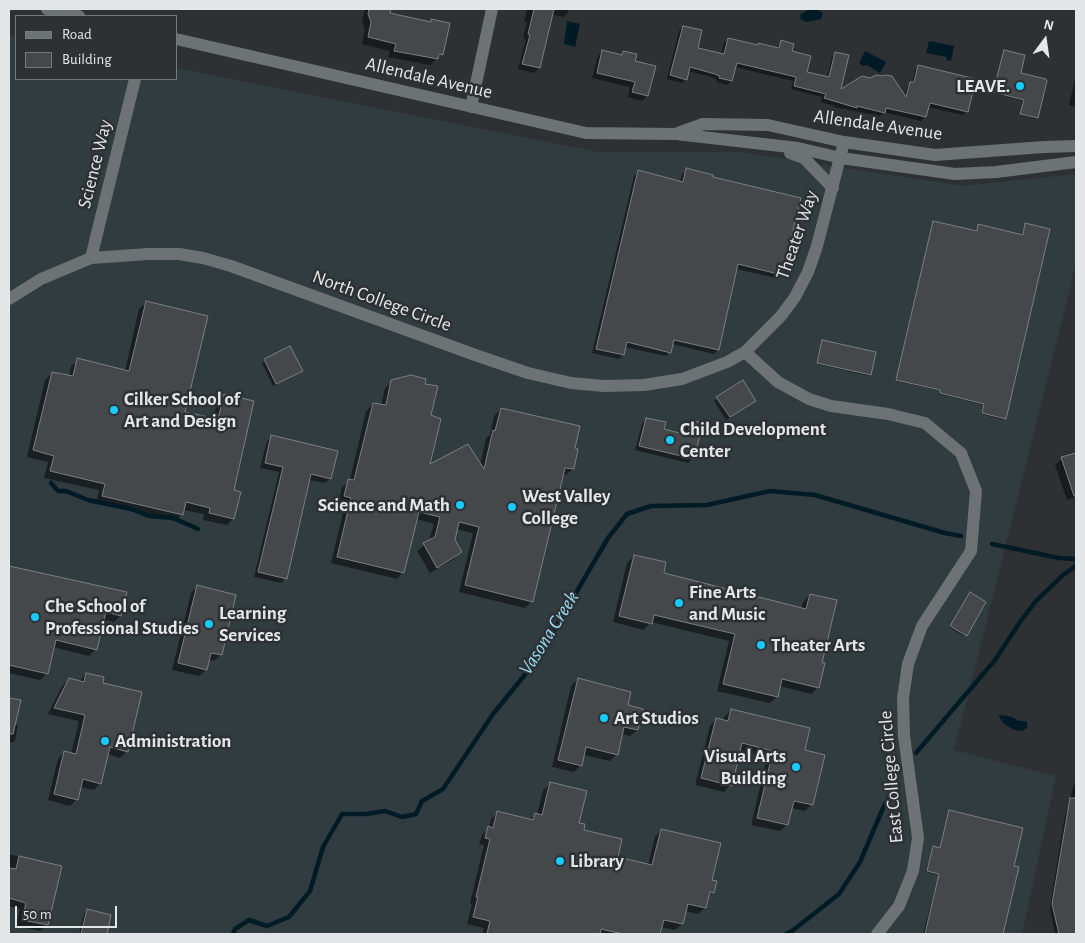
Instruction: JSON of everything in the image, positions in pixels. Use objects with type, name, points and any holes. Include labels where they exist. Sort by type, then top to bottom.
[{"type":"street","points":[[47,9],[74,15]]},
{"type":"street","points":[[470,107],[492,9]]},
{"type":"street","name":"Allendale Avenue","points":[[178,39],[586,133],[676,134],[798,148],[841,158],[955,174],[996,172],[1076,162]]},
{"type":"street","name":"Science Way","points":[[91,258],[135,80]]},
{"type":"street","name":"Allendale Avenue","points":[[676,134],[703,124],[768,125],[844,142],[935,155],[1076,146]]},
{"type":"street","name":"Theater Way","points":[[745,352],[781,316],[799,291],[811,263],[844,142]]},
{"type":"street","points":[[758,144],[804,158],[833,188]]},
{"type":"street","name":"North College Circle","points":[[9,299],[41,279],[91,258],[179,254],[213,260],[282,283],[478,356],[528,373],[571,383],[623,386],[682,379],[726,362],[745,352]]},
{"type":"street","name":"East College Circle","points":[[745,352],[778,382],[809,399],[831,406],[888,414],[925,423],[961,453],[976,492],[971,551],[922,626],[908,664],[903,698],[904,736],[918,838],[913,871],[899,906],[877,934]]},
{"type":"shaded area","name":"West Valley College","points":[[9,35],[15,37],[15,80],[178,80],[178,68],[598,152],[740,152],[963,186],[1076,174],[1076,264],[954,750],[1056,776],[1022,934],[9,934]]},
{"type":"water","points":[[810,9],[817,9],[823,13],[821,19],[807,22],[802,20],[800,18],[801,14]]},
{"type":"water","points":[[567,21],[580,24],[575,47],[564,44]]},
{"type":"water","points":[[929,41],[954,46],[951,61],[946,60],[947,57],[926,53]]},
{"type":"water","points":[[865,51],[886,62],[880,73],[867,65],[863,66],[859,63]]},
{"type":"water","points":[[998,715],[1027,722],[1027,728],[1022,731],[1014,730],[1004,724]]},
{"type":"building","points":[[369,9],[391,9],[390,13],[431,22],[431,19],[450,23],[443,55],[439,54],[438,59],[394,51],[396,44],[368,37],[371,22],[368,14]]},
{"type":"building","points":[[534,9],[554,9],[540,68],[522,64],[530,35],[528,34]]},
{"type":"building","points":[[683,26],[702,30],[698,48],[724,54],[728,38],[779,48],[781,40],[794,44],[792,51],[811,56],[807,72],[829,77],[835,52],[849,55],[841,89],[862,76],[870,78],[876,75],[885,75],[892,76],[906,97],[910,82],[914,82],[918,65],[976,79],[968,112],[930,103],[926,117],[886,108],[885,113],[857,106],[857,108],[824,98],[826,94],[794,86],[796,77],[737,63],[732,81],[690,67],[687,80],[670,75]]},
{"type":"building","points":[[602,50],[622,55],[623,51],[637,54],[635,61],[656,66],[648,96],[632,92],[635,82],[597,73]]},
{"type":"building","name":"LEAVE.","points":[[1004,50],[1025,55],[1021,73],[1046,79],[1047,81],[1038,118],[1020,114],[1024,100],[993,92]]},
{"type":"building","points":[[686,168],[713,175],[713,177],[801,198],[782,275],[738,264],[719,350],[674,340],[671,353],[627,342],[624,355],[596,349],[638,170],[683,182]]},
{"type":"building","points":[[933,221],[977,231],[978,224],[1023,235],[1025,223],[1050,229],[1006,419],[982,413],[984,404],[940,393],[940,390],[896,380]]},
{"type":"building","name":"Cilker School of Art and Design","points":[[146,301],[208,316],[185,412],[218,419],[224,394],[254,401],[234,490],[241,492],[234,519],[209,513],[210,508],[186,502],[183,515],[102,496],[105,484],[50,471],[54,456],[33,450],[52,372],[73,376],[77,358],[129,371]]},
{"type":"building","points":[[822,340],[876,352],[871,375],[817,363]]},
{"type":"building","points":[[290,346],[303,371],[276,384],[264,359]]},
{"type":"building","points":[[411,375],[426,379],[425,384],[438,386],[431,415],[441,419],[430,464],[468,444],[484,469],[493,430],[495,431],[501,408],[580,426],[575,448],[578,449],[574,469],[565,468],[533,602],[465,585],[479,527],[459,522],[455,540],[462,552],[437,568],[423,543],[435,537],[440,517],[419,512],[404,573],[337,557],[351,498],[344,496],[348,479],[354,480],[373,403],[386,405],[391,380]]},
{"type":"building","points":[[743,380],[756,401],[730,417],[716,397]]},
{"type":"building","name":"Child Development Center","points":[[646,418],[666,422],[664,429],[687,435],[691,420],[703,423],[694,459],[639,446]]},
{"type":"building","points":[[271,435],[338,451],[331,479],[311,474],[287,579],[258,572],[283,467],[265,463]]},
{"type":"building","points":[[1076,453],[1076,496],[1074,496],[1061,457]]},
{"type":"building","points":[[634,555],[666,562],[664,573],[806,609],[810,594],[837,600],[822,663],[825,663],[819,688],[782,679],[778,697],[723,684],[735,634],[654,615],[652,624],[619,616]]},
{"type":"building","name":"Che School of Professional Studies","points":[[9,566],[127,592],[121,616],[106,612],[97,650],[56,640],[48,674],[9,665]]},
{"type":"building","name":"Learning Services","points":[[197,585],[236,595],[222,655],[211,653],[207,670],[178,663]]},
{"type":"building","points":[[970,592],[986,602],[967,636],[950,626]]},
{"type":"building","name":"Administration","points":[[86,673],[104,677],[103,683],[142,692],[128,752],[110,747],[101,784],[83,779],[78,800],[54,794],[64,751],[76,754],[85,715],[54,708],[69,678],[84,682]]},
{"type":"building","name":"Art Studios","points":[[578,678],[631,692],[628,705],[643,709],[638,730],[624,727],[618,755],[586,747],[582,766],[558,760]]},
{"type":"building","points":[[9,698],[21,700],[13,734],[9,734]]},
{"type":"building","name":"Visual Arts Building","points":[[731,709],[810,728],[805,750],[825,755],[813,805],[794,801],[788,825],[757,818],[773,751],[742,743],[732,786],[701,778],[716,718],[728,721]]},
{"type":"building","name":"Library","points":[[550,782],[587,791],[579,823],[585,824],[584,830],[622,839],[618,857],[652,865],[661,829],[721,843],[712,880],[717,881],[714,893],[710,892],[706,908],[688,904],[683,924],[664,920],[660,934],[623,934],[601,929],[600,934],[487,934],[490,921],[473,917],[490,839],[485,838],[488,826],[493,828],[497,811],[533,820],[535,813],[542,815]]},
{"type":"building","points":[[1070,798],[1076,798],[1076,934],[1059,934],[1052,904]]},
{"type":"building","points":[[949,810],[1023,828],[1014,866],[1019,867],[1003,934],[925,934],[939,874],[927,871],[933,846],[940,848]]},
{"type":"building","points":[[19,856],[62,866],[48,925],[22,920],[26,903],[9,898],[9,868],[16,869]]},
{"type":"building","points":[[87,909],[111,915],[107,934],[81,934]]},
{"type":"waterway","points":[[51,483],[58,491],[66,491],[88,500],[131,509],[149,516],[173,518],[198,529]]},
{"type":"waterway","name":"Vasona Creek","points":[[233,934],[235,929],[249,920],[267,926],[289,917],[310,891],[323,847],[342,814],[366,814],[385,811],[402,817],[416,814],[422,801],[443,789],[493,714],[524,676],[552,634],[608,538],[627,514],[651,506],[707,505],[770,491],[815,495],[961,536]]},
{"type":"waterway","name":"Vasona Creek","points":[[992,544],[1059,558],[1076,559]]},
{"type":"waterway","points":[[916,753],[995,660],[1036,601],[1063,575],[1076,566]]},
{"type":"waterway","points":[[786,934],[839,894],[860,862],[883,808],[897,784]]},
{"type":"place","name":"LEAVE.","points":[[1020,86]]},
{"type":"place","name":"Cilker School of Art and Design","points":[[114,410]]},
{"type":"place","name":"Child Development Center","points":[[670,440]]},
{"type":"place","name":"Science and Math","points":[[460,505]]},
{"type":"place","name":"West Valley College","points":[[512,507]]},
{"type":"place","name":"Fine Arts and Music","points":[[679,603]]},
{"type":"place","name":"Che School of Professional Studies","points":[[35,617]]},
{"type":"place","name":"Learning Services","points":[[209,624]]},
{"type":"place","name":"Theater Arts","points":[[761,645]]},
{"type":"place","name":"Art Studios","points":[[604,718]]},
{"type":"place","name":"Administration","points":[[105,741]]},
{"type":"place","name":"Visual Arts Building","points":[[796,767]]},
{"type":"place","name":"Library","points":[[560,861]]}]
